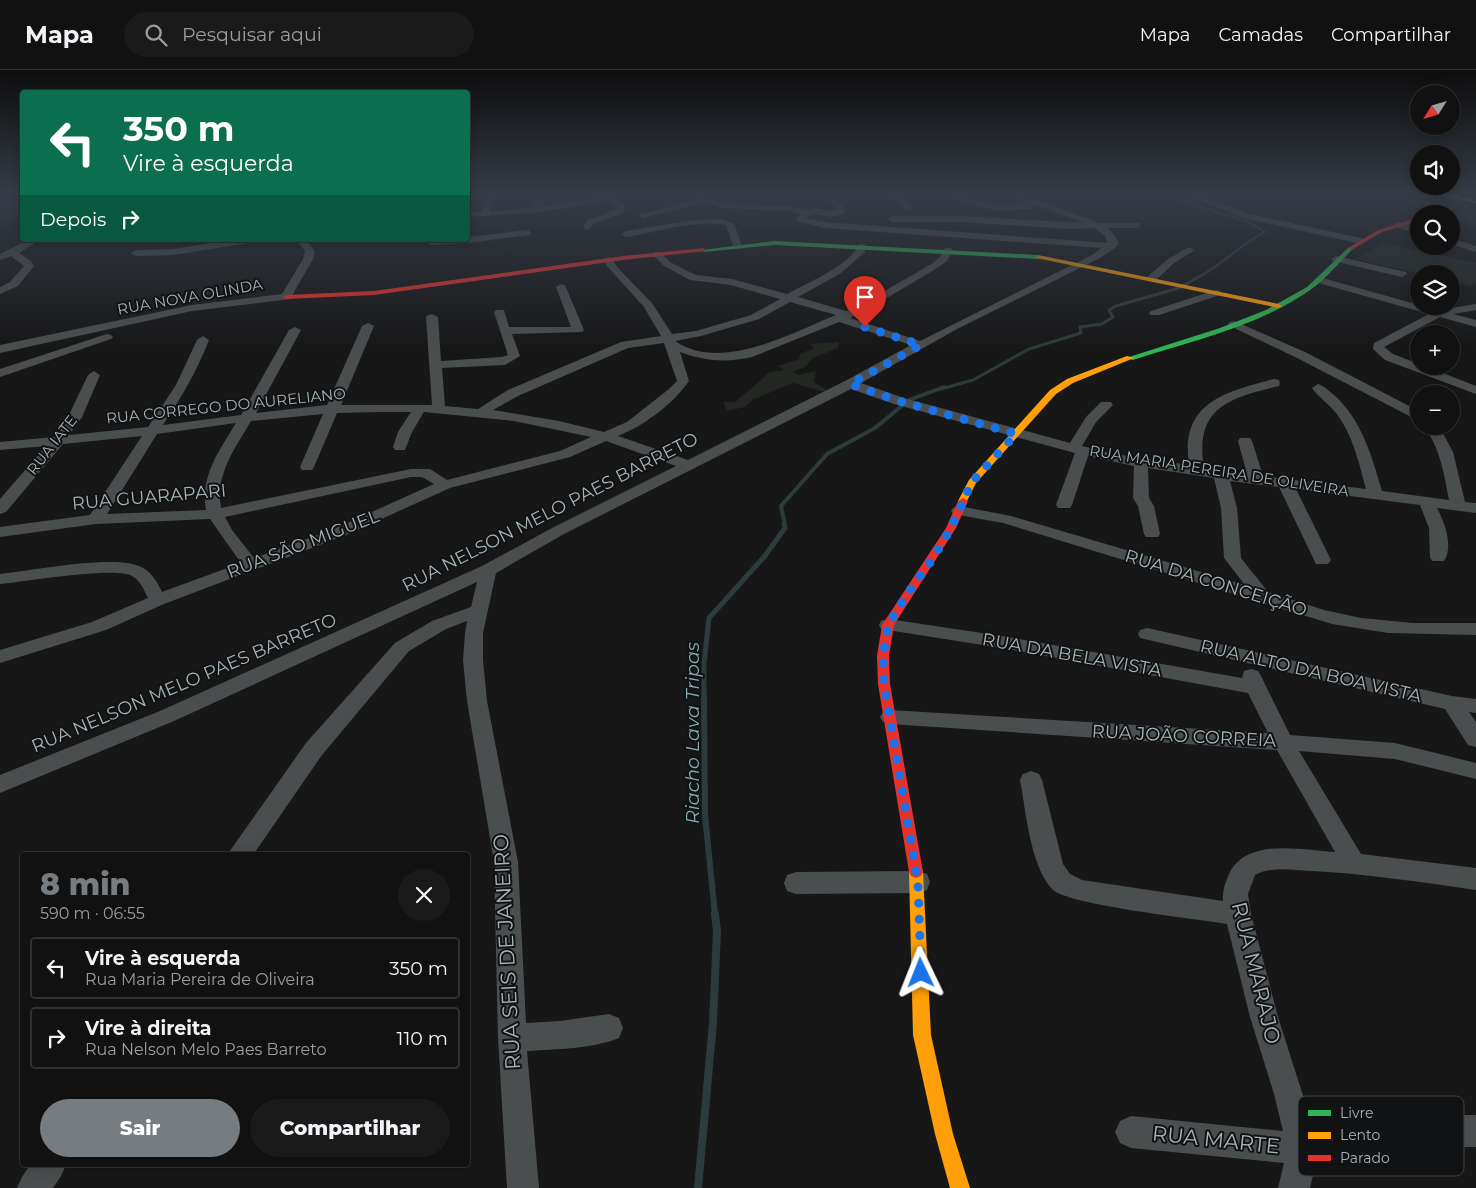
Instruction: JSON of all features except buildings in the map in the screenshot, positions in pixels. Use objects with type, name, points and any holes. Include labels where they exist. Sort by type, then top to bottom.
[{"type":"main road","name":"RUA NOVA OLINDA","points":[[286,297],[382,292],[608,260],[747,245]]},
{"type":"main road","name":"RUA NOVA OLINDA","points":[[838,245],[1021,254],[1078,264],[1278,306]]},
{"type":"main road","points":[[960,1188],[944,1134],[922,1036],[918,882],[882,668],[888,625],[932,560],[960,511],[972,482],[1053,392],[1070,381],[1109,365],[1234,324],[1278,306],[1310,288],[1336,259],[1356,245]]},
{"type":"street","points":[[0,258],[27,245]]},
{"type":"street","points":[[184,245],[185,250]]},
{"type":"street","points":[[136,253],[185,250],[216,245]]},
{"type":"street","points":[[286,297],[308,259],[310,251],[305,245]]},
{"type":"street","points":[[423,251],[428,245]]},
{"type":"street","points":[[1101,245],[1112,246]]},
{"type":"street","points":[[1464,245],[1476,249]]},
{"type":"street","points":[[482,414],[495,403],[513,394],[614,349],[635,342],[669,341],[736,324],[755,317],[847,264],[862,250],[862,246]]},
{"type":"street","name":"RUA NELSON MELO PAES BARRETO","points":[[0,784],[166,716],[488,570],[558,531],[850,384],[921,345],[1097,256],[1112,246]]},
{"type":"street","points":[[669,341],[688,352],[709,357],[733,358],[748,354],[844,317],[870,304],[936,265],[944,259],[948,250]]},
{"type":"street","points":[[1151,279],[1188,250]]},
{"type":"street","points":[[0,251],[14,252],[25,260],[29,266],[14,284],[0,291]]},
{"type":"street","points":[[657,254],[669,266],[694,278],[727,281],[790,298],[921,345]]},
{"type":"street","points":[[1336,259],[1402,274]]},
{"type":"street","points":[[606,435],[640,419],[680,387],[683,381],[669,341],[643,298],[621,278],[608,260]]},
{"type":"street","points":[[1319,280],[1410,305]]},
{"type":"street","points":[[506,331],[578,330],[561,287]]},
{"type":"street","points":[[1155,313],[1216,293]]},
{"type":"street","name":"RUA NOVA OLINDA","points":[[0,349],[218,304],[286,297]]},
{"type":"street","points":[[1460,310],[1476,307]]},
{"type":"street","points":[[437,365],[510,360],[514,356],[500,312]]},
{"type":"street","points":[[1436,315],[1381,343],[1378,346],[1379,350],[1389,356],[1476,390]]},
{"type":"street","points":[[1447,315],[1476,324]]},
{"type":"street","points":[[432,317],[439,409]]},
{"type":"street","points":[[0,373],[103,338],[134,321]]},
{"type":"street","points":[[1234,324],[1301,355],[1410,413]]},
{"type":"street","points":[[308,467],[368,326]]},
{"type":"street","points":[[251,565],[214,514],[210,496],[213,478],[295,330]]},
{"type":"street","points":[[96,519],[123,473],[154,430],[188,376],[203,340]]},
{"type":"street","name":"RUA IATE","points":[[0,509],[58,441],[75,418],[94,375]]},
{"type":"street","points":[[1460,384],[1476,379]]},
{"type":"street","points":[[1197,470],[1195,442],[1196,430],[1201,418],[1235,395],[1274,383]]},
{"type":"street","name":"RUA MARIA PEREIRA DE OLIVEIRA","points":[[850,384],[899,401],[1016,434],[1078,450],[1141,463],[1476,508]]},
{"type":"street","points":[[1318,388],[1336,402],[1347,417],[1360,445],[1375,494]]},
{"type":"street","points":[[1064,505],[1078,450],[1091,420],[1106,405]]},
{"type":"street","points":[[400,447],[405,432],[420,408]]},
{"type":"street","name":"RUA CORREGO DO AURELIANO","points":[[0,446],[333,409],[420,408],[482,414],[606,435],[688,465]]},
{"type":"street","name":"RUA SÃO MIGUEL","points":[[0,657],[84,632],[158,600],[340,532],[444,485],[565,454],[606,435]]},
{"type":"street","points":[[1438,435],[1445,452],[1458,506]]},
{"type":"street","points":[[1245,441],[1256,479]]},
{"type":"street","points":[[1141,463],[1141,498],[1146,506],[1152,534]]},
{"type":"street","name":"RUA GUARAPARI","points":[[0,532],[96,519],[214,514],[388,477],[425,472],[444,485]]},
{"type":"street","points":[[1221,475],[1229,508],[1233,558],[1262,596]]},
{"type":"street","points":[[1284,482],[1296,502],[1322,560]]},
{"type":"street","points":[[1425,501],[1436,520],[1440,540],[1438,557]]},
{"type":"street","name":"RUA DA CONCEIÇÃO","points":[[960,511],[1005,519],[1324,616],[1375,626],[1476,629]]},
{"type":"street","points":[[0,579],[94,569],[126,568],[133,569],[142,574],[158,600]]},
{"type":"street","name":"RUA SEIS DE JANEIRO","points":[[488,570],[474,633],[473,660],[477,701],[506,862],[512,1038],[523,1188]]},
{"type":"street","points":[[241,852],[314,748],[402,647],[440,625],[478,611]]},
{"type":"street","name":"RUA DA BELA VISTA","points":[[888,625],[1002,642],[1255,687]]},
{"type":"street","name":"RUA ALTO DA BOA VISTA","points":[[1147,634],[1452,703],[1476,706]]},
{"type":"street","points":[[1243,657],[1281,742],[1354,863]]},
{"type":"street","points":[[1452,703],[1476,739]]},
{"type":"street","name":"RUA JOÃO CORREIA","points":[[890,717],[1395,751],[1476,771]]},
{"type":"street","points":[[1031,780],[1049,858],[1059,881],[1067,887],[1082,891],[1238,914]]},
{"type":"street","name":"RUA MARAJO","points":[[1298,1129],[1289,1094],[1264,1017],[1238,914],[1235,894],[1240,877],[1246,868],[1259,861],[1276,860],[1354,863],[1476,879]]},
{"type":"street","points":[[796,883],[918,882]]},
{"type":"street","points":[[512,1038],[560,1035],[609,1028]]},
{"type":"street","name":"RUA MARTE","points":[[1131,1132],[1298,1149]]},
{"type":"street","points":[[33,1188],[49,1167]]},
{"type":"street","name":"RUA MARAJO","points":[[1294,1188],[1298,1171]]},
{"type":"shaded area","points":[[1379,245],[1393,245],[1410,249],[1410,255],[1439,255],[1476,263],[1476,282],[1471,286],[1460,283],[1460,265],[1410,265],[1410,272],[1356,259]]},
{"type":"shaded area","points":[[839,342],[838,348],[813,358],[805,367],[793,372],[798,375],[816,371],[814,382],[828,391],[820,391],[793,383],[752,400],[745,407],[727,411],[723,402],[735,402],[770,372],[784,370],[778,366],[799,359],[800,354],[814,348],[810,344]]},
{"type":"waterway","name":"Riacho Lava Tripas","points":[[1193,280],[1212,269],[1243,245]]},
{"type":"waterway","name":"Riacho Lava Tripas","points":[[941,389],[973,380],[1029,349],[1081,333],[1080,327],[1102,324],[1113,317],[1109,310],[1116,306],[1179,288],[1195,279]]},
{"type":"waterway","name":"Riacho Lava Tripas","points":[[785,525],[781,506],[827,454],[875,428],[909,400],[944,387]]},
{"type":"waterway","name":"Riacho Lava Tripas","points":[[704,697],[704,663],[709,618],[764,557],[785,528],[784,524]]},
{"type":"waterway","name":"Riacho Lava Tripas","points":[[704,697],[705,815],[715,915]]},
{"type":"waterway","name":"Riacho Lava Tripas","points":[[698,1188],[713,1022],[717,931],[715,914]]},
{"type":"traffic: fast","points":[[704,250],[753,245]]},
{"type":"traffic: fast","points":[[816,245],[1038,257]]},
{"type":"traffic: fast","points":[[1130,358],[1246,321],[1268,311],[1309,288],[1351,248]]},
{"type":"traffic: slow","points":[[1038,257],[1279,306]]},
{"type":"traffic: slow","points":[[963,501],[972,482],[1053,392],[1070,381],[1130,358]]},
{"type":"traffic: slow","points":[[916,872],[922,1035],[944,1134],[960,1188]]},
{"type":"traffic: jam","points":[[1351,248],[1356,245]]},
{"type":"traffic: jam","points":[[286,297],[374,293],[623,258],[704,250]]},
{"type":"traffic: jam","points":[[916,872],[884,684],[883,656],[888,625],[951,528],[963,501]]},
{"type":"route","points":[[865,327],[921,345],[850,384],[899,401],[1016,434],[972,482],[951,528],[888,625],[882,668],[918,882],[921,973]]}]
